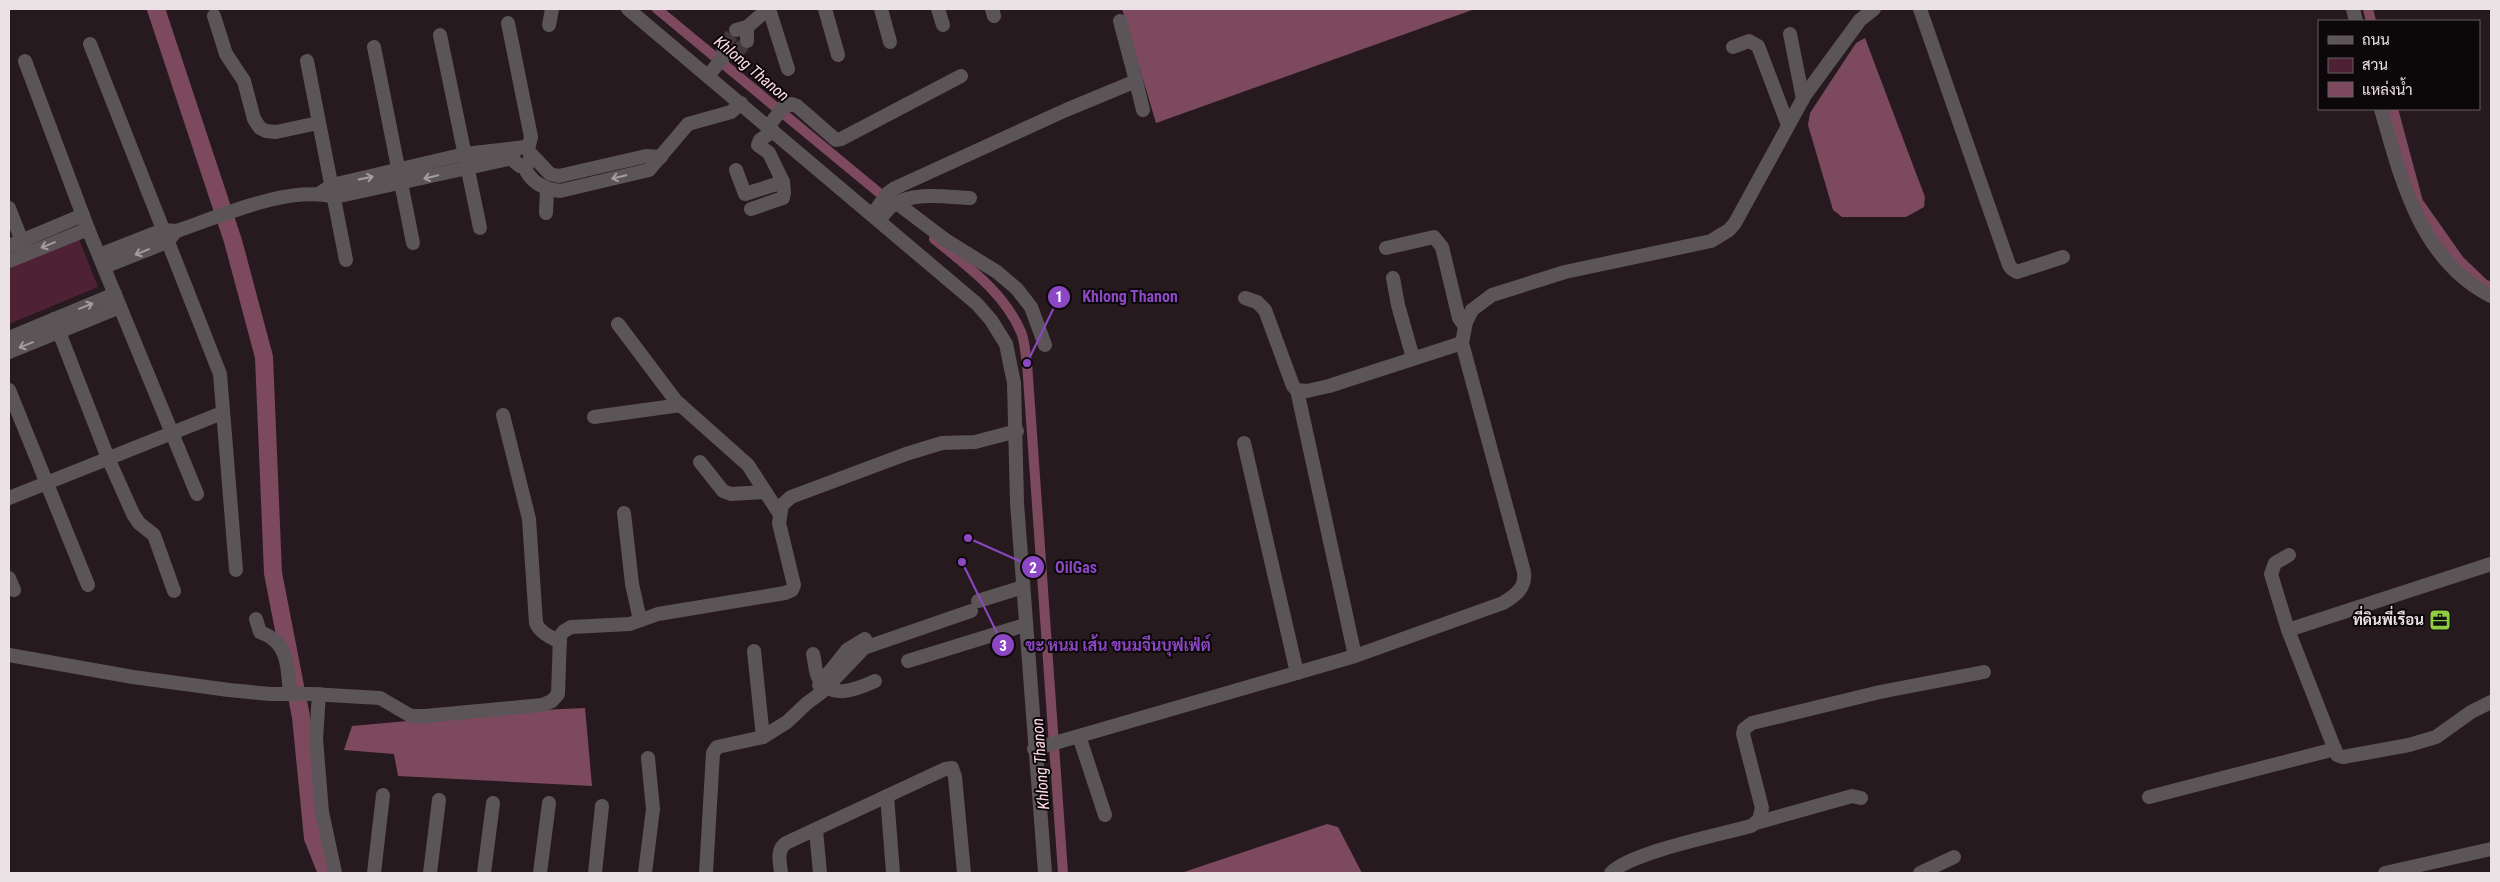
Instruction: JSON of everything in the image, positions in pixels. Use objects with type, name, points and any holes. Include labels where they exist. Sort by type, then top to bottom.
[{"type":"street","points":[[549,25],[552,9]]},
{"type":"street","points":[[629,9],[710,74],[741,103],[878,215],[977,304],[991,320],[1006,344],[1014,383],[1017,431],[1017,503],[1025,625],[1040,748],[1045,873]]},
{"type":"street","points":[[743,32],[768,9],[788,69]]},
{"type":"street","points":[[825,9],[838,54]]},
{"type":"street","points":[[882,9],[890,42]]},
{"type":"street","points":[[938,9],[943,25]]},
{"type":"street","points":[[1040,748],[1355,656],[1503,603],[1516,595],[1525,581],[1495,456],[1462,343],[1465,326],[1472,310],[1492,295],[1565,272],[1711,241],[1721,236],[1735,223],[1803,99],[1858,14],[1874,9]]},
{"type":"street","points":[[1920,9],[2009,265],[2017,272],[2063,257]]},
{"type":"street","points":[[214,16],[226,54],[244,81],[254,120],[260,128],[276,132],[318,123]]},
{"type":"street","points":[[1120,21],[1143,110]]},
{"type":"street","points":[[508,23],[531,137],[523,155],[528,177],[547,189],[560,191],[649,170],[688,124],[731,112],[741,103]]},
{"type":"street","points":[[1790,34],[1803,99]]},
{"type":"street","points":[[440,35],[480,228]]},
{"type":"street","points":[[1733,47],[1749,41],[1758,46],[1788,126]]},
{"type":"street","points":[[90,44],[169,234],[218,366],[222,387],[222,413],[236,570]]},
{"type":"street","points":[[374,47],[413,243]]},
{"type":"street","points":[[710,74],[726,54]]},
{"type":"street","points":[[307,61],[329,192],[346,260]]},
{"type":"street","points":[[25,62],[88,229],[197,494]]},
{"type":"street","points":[[751,209],[782,198],[784,193],[782,182],[769,153],[758,145],[782,108],[791,104],[797,106],[836,140],[960,76]]},
{"type":"street","points":[[878,215],[893,201],[940,166],[1136,81]]},
{"type":"street","points":[[2381,110],[2400,177],[2420,226],[2461,276],[2477,289],[2491,296]]},
{"type":"street","points":[[400,177],[465,154],[523,155],[550,174],[559,176],[646,156],[661,157]]},
{"type":"street","points":[[102,261],[229,212],[269,201],[329,192],[400,177],[467,169],[523,155]]},
{"type":"street","points":[[736,170],[745,194],[782,182]]},
{"type":"street","points":[[546,213],[547,189]]},
{"type":"street","points":[[893,201],[926,196],[970,198]]},
{"type":"street","points":[[893,201],[947,241],[997,272],[1017,289],[1031,307],[1046,344]]},
{"type":"street","points":[[9,208],[24,247]]},
{"type":"street","points":[[9,261],[24,247],[83,215]]},
{"type":"street","points":[[9,246],[24,247],[88,229]]},
{"type":"street","points":[[1386,248],[1434,237],[1442,247],[1459,318],[1465,326]]},
{"type":"street","points":[[1393,278],[1398,305],[1413,358]]},
{"type":"street","points":[[1245,298],[1256,302],[1265,310],[1297,390],[1355,656]]},
{"type":"street","points":[[9,338],[57,325],[118,301]]},
{"type":"street","points":[[618,324],[681,405],[748,465],[779,513]]},
{"type":"street","points":[[9,352],[57,325]]},
{"type":"street","points":[[57,325],[108,458],[132,514],[156,539],[174,591]]},
{"type":"street","points":[[1297,390],[1306,391],[1329,386],[1462,343]]},
{"type":"street","points":[[9,390],[88,585]]},
{"type":"street","points":[[594,417],[681,405]]},
{"type":"street","points":[[9,498],[222,413]]},
{"type":"street","points":[[503,415],[530,519],[536,623],[538,629],[560,642]]},
{"type":"street","points":[[9,655],[132,677],[219,689],[380,698],[410,716],[542,705],[552,701],[558,694],[560,642],[564,631],[571,627],[630,624],[658,614],[785,594],[792,590],[794,585],[778,523],[782,505],[791,497],[906,454],[942,443],[975,442],[1017,431]]},
{"type":"street","points":[[1244,443],[1298,673]]},
{"type":"street","points":[[700,462],[723,491],[731,494],[765,492]]},
{"type":"street","points":[[624,513],[632,584],[640,620]]},
{"type":"street","points":[[2289,555],[2275,564],[2271,574],[2288,630],[2337,755],[2343,757],[2436,738],[2471,712],[2491,702]]},
{"type":"street","points":[[2288,630],[2491,564]]},
{"type":"street","points":[[706,873],[713,754],[717,747],[725,743],[763,737],[787,722],[864,648],[917,625],[1023,590]]},
{"type":"street","points":[[256,620],[260,632],[275,640],[282,650],[293,694]]},
{"type":"street","points":[[908,661],[1025,625]]},
{"type":"street","points":[[754,651],[763,737]]},
{"type":"street","points":[[813,654],[818,677],[824,685],[847,692],[875,681]]},
{"type":"street","points":[[1756,823],[1762,808],[1743,734],[1744,729],[1752,723],[1880,692],[1984,672]]},
{"type":"street","points":[[315,694],[316,739],[322,812],[335,873]]},
{"type":"street","points":[[1073,738],[1105,814]]},
{"type":"street","points":[[2149,797],[2334,749]]},
{"type":"street","points":[[645,873],[653,809],[648,758]]},
{"type":"street","points":[[781,873],[779,852],[781,846],[945,769],[952,768],[955,778],[964,873]]},
{"type":"street","points":[[374,873],[382,795]]},
{"type":"street","points":[[886,796],[893,873]]},
{"type":"street","points":[[1611,873],[1615,868],[1637,858],[1852,796],[1861,798]]},
{"type":"street","points":[[430,873],[440,800]]},
{"type":"street","points":[[484,873],[493,803]]},
{"type":"street","points":[[540,873],[549,803]]},
{"type":"street","points":[[595,873],[602,806]]},
{"type":"street","points":[[816,830],[820,873]]},
{"type":"street","points":[[2385,873],[2491,849]]},
{"type":"street","points":[[1920,873],[1954,857]]},
{"type":"green space","points":[[75,229],[98,287],[9,324],[9,256]]},
{"type":"water","points":[[1122,9],[1475,9],[1156,123]]},
{"type":"water","points":[[1865,38],[1925,197],[1924,207],[1906,217],[1842,217],[1833,210],[1808,125],[1810,113],[1856,43]]},
{"type":"water","points":[[585,708],[592,786],[398,776],[394,754],[344,750],[352,726],[519,711]]},
{"type":"water","points":[[1327,824],[1338,827],[1362,873],[1181,873]]},
{"type":"waterway","points":[[156,9],[233,241],[264,357],[273,573],[301,717],[313,838],[327,873]]},
{"type":"waterway","name":"Khlong Thanon","points":[[657,9],[889,201]]},
{"type":"waterway","points":[[2368,9],[2371,20]]},
{"type":"waterway","points":[[2393,110],[2418,202],[2459,260],[2484,284],[2491,287]]},
{"type":"waterway","name":"Khlong Thanon","points":[[934,239],[972,270],[995,292],[1014,318],[1023,339],[1027,363],[1063,873]]},
{"type":"tunnel","points":[[723,46],[736,30]]},
{"type":"tunnel","points":[[734,55],[747,41]]},
{"type":"place","name":"Khlong Thanon","points":[[1027,363]]},
{"type":"place","name":"OilGas","points":[[968,538]]},
{"type":"place","name":"ขะ หนม เส้น ขนมจีนบุฟเฟ่ต์","points":[[962,562]]},
{"type":"place","name":"ที่ดินพี่เรือน","points":[[2440,620]]}]
